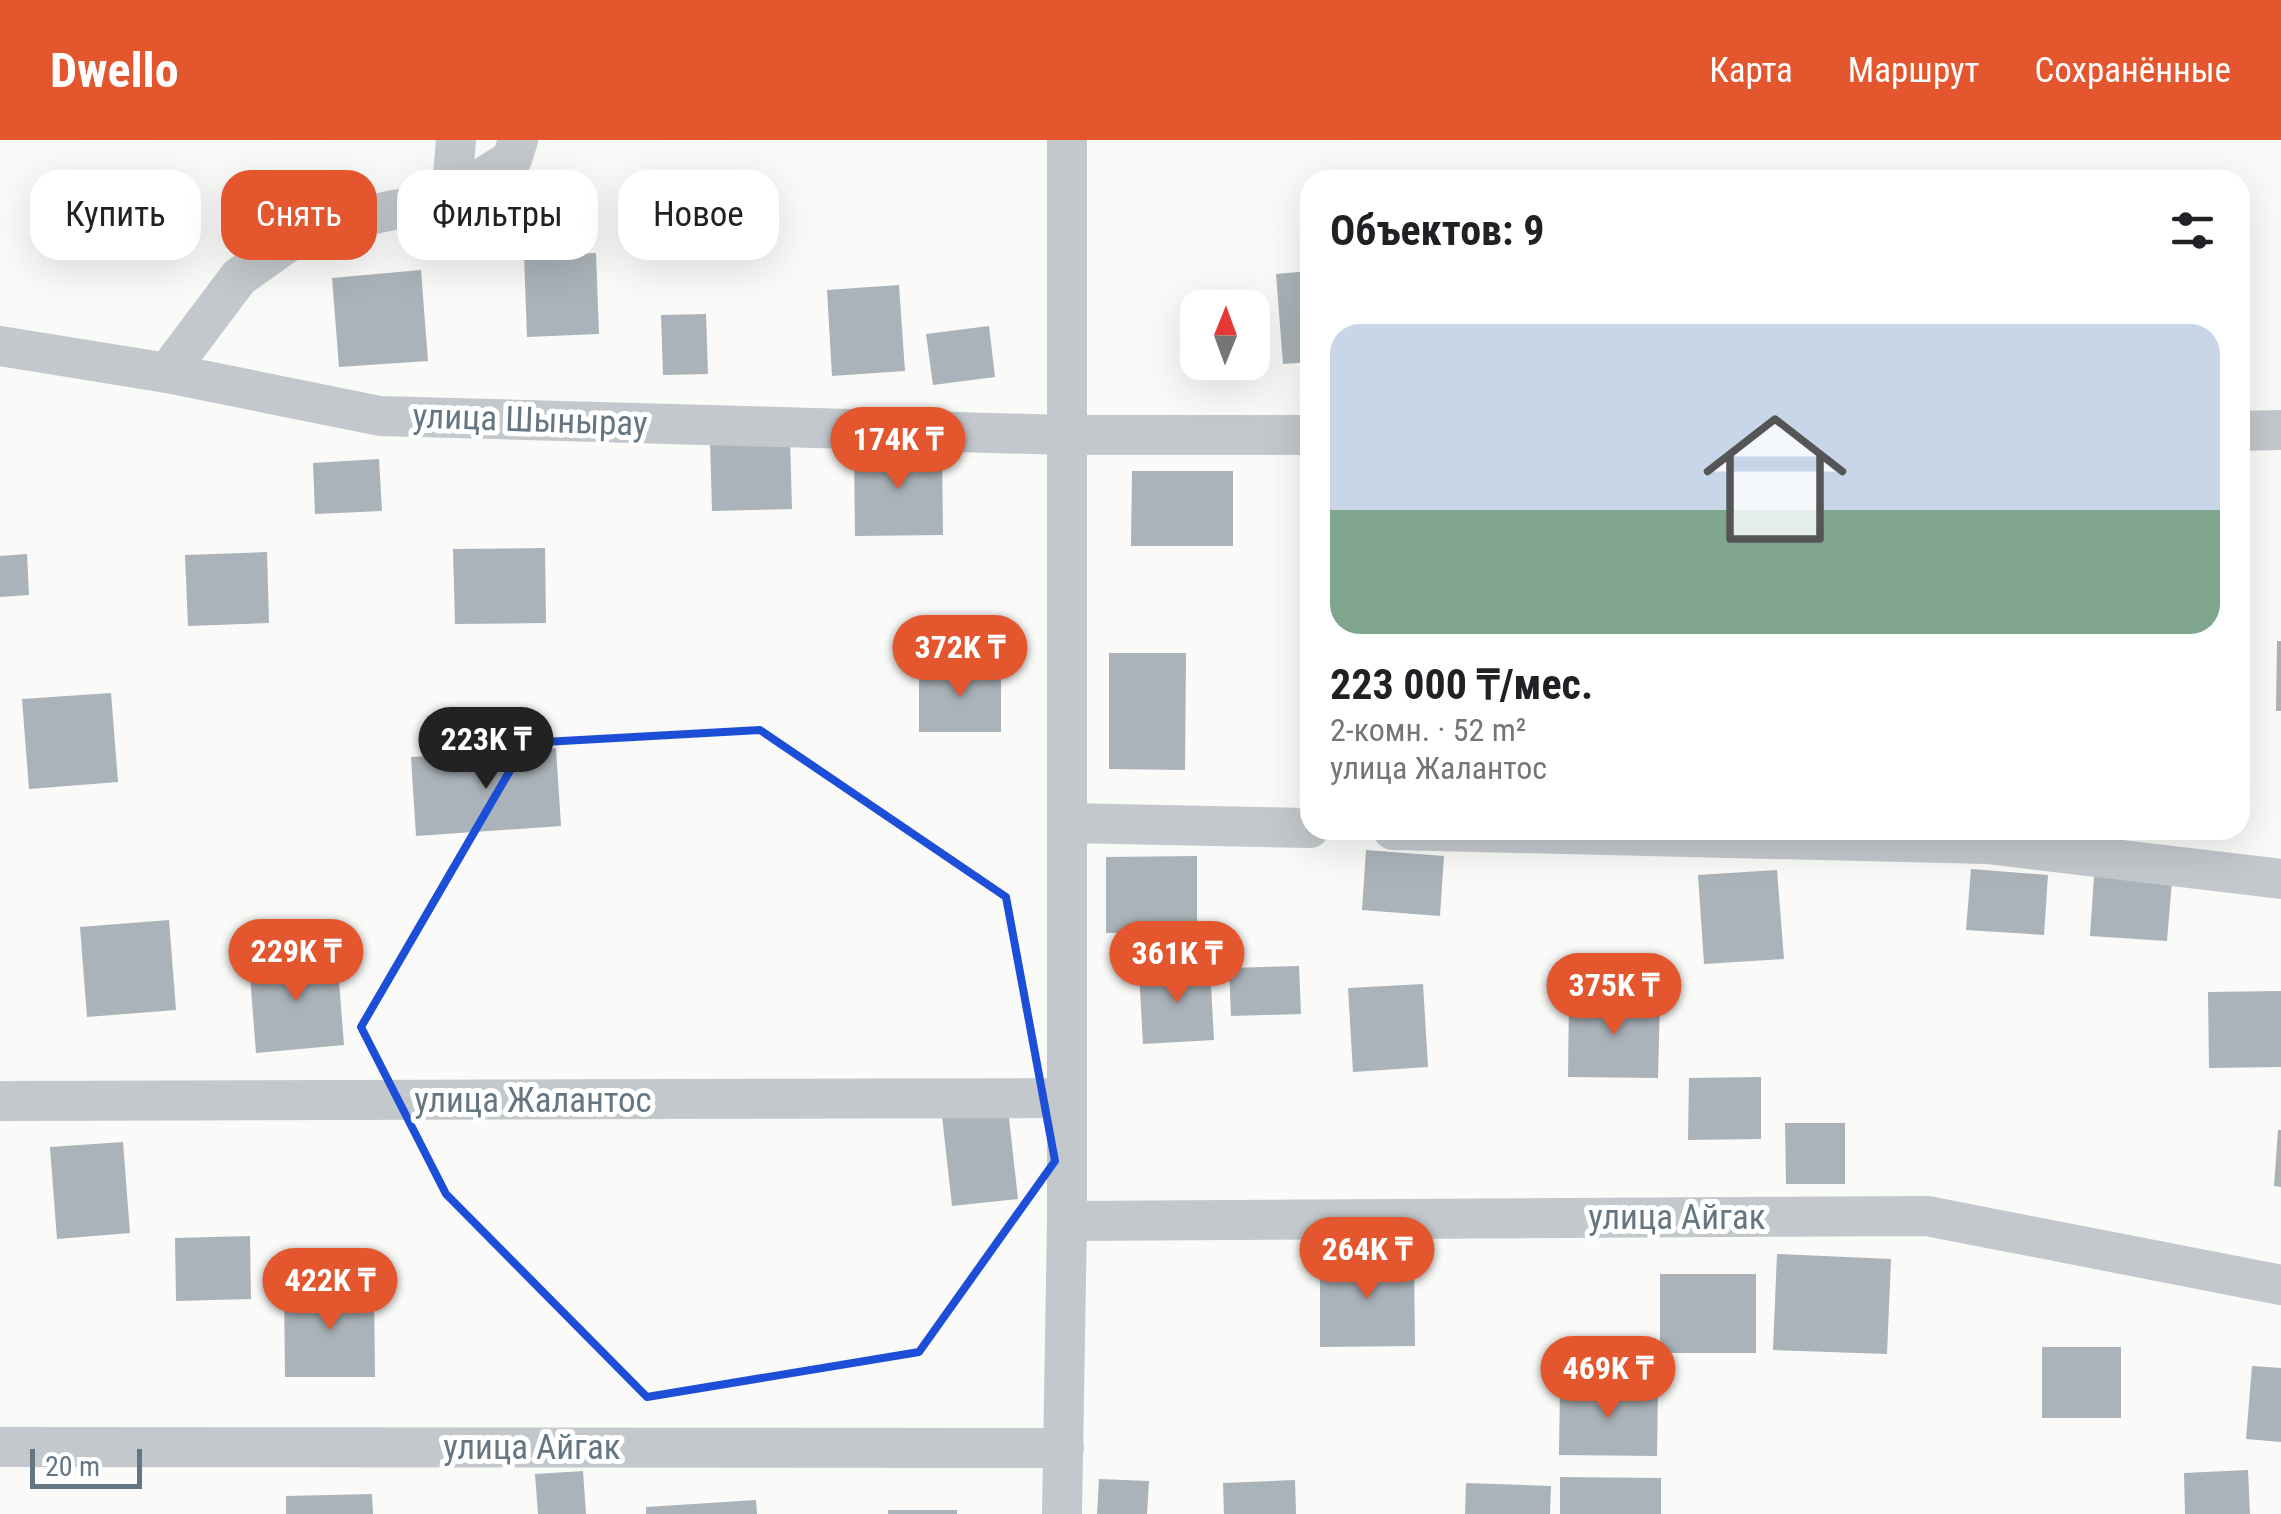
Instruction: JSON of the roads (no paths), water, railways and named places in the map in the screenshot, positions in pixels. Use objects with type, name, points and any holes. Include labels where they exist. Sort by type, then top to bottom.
[{"type":"street","points":[[453,170],[456,140]]},
{"type":"street","points":[[495,170],[512,159],[518,140]]},
{"type":"street","points":[[1062,1514],[1067,1220],[1066,140]]},
{"type":"street","points":[[168,373],[239,277],[308,228],[397,209]]},
{"type":"street","name":"улица Шынырау","points":[[0,346],[168,373],[380,416],[1067,435]]},
{"type":"street","points":[[2250,431],[2281,430]]},
{"type":"street","points":[[1067,435],[1300,435]]},
{"type":"street","points":[[1067,822],[1300,828]]},
{"type":"street","points":[[1817,840],[1987,844],[2281,879]]},
{"type":"street","name":"улица Жалантос","points":[[0,1101],[1067,1098]]},
{"type":"street","name":"улица Айгак","points":[[1067,1220],[1927,1216],[2281,1285]]},
{"type":"street","name":"улица Айгак","points":[[0,1447],[1064,1448]]}]
